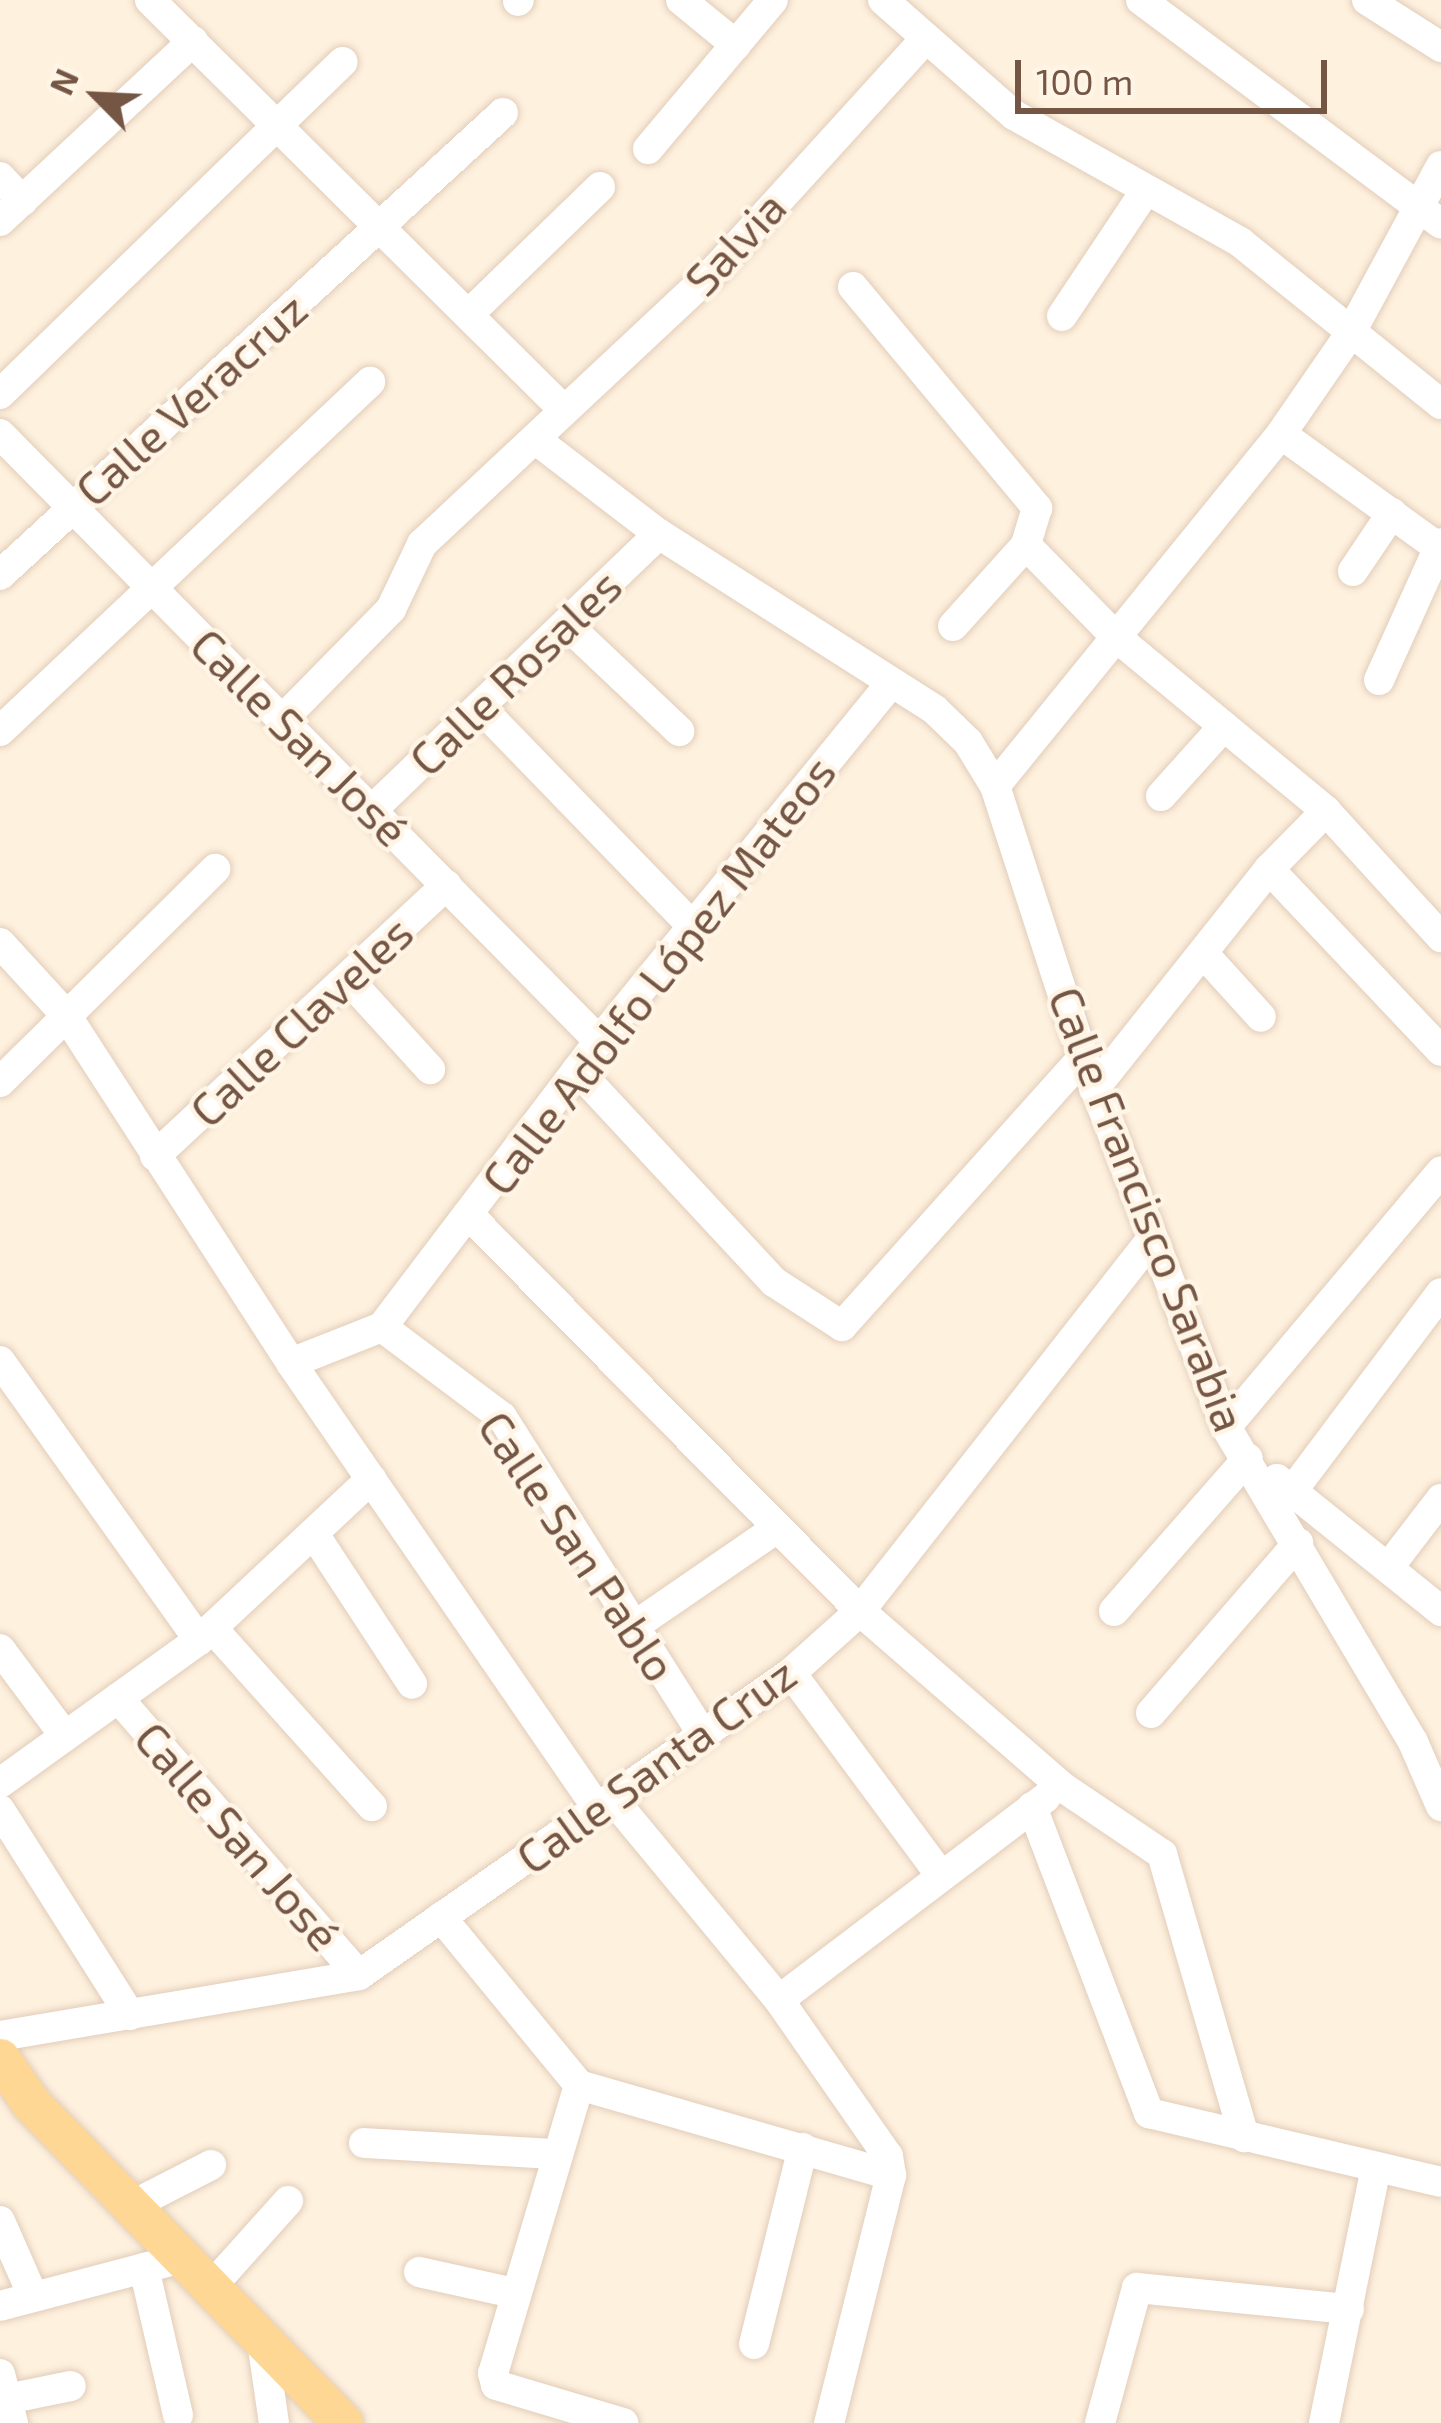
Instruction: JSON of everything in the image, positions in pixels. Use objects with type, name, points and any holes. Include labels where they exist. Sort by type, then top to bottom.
[{"type":"main road","points":[[0,2058],[31,2103],[131,2206],[163,2263],[210,2288],[343,2423]]},
{"type":"street","points":[[150,0],[384,225],[563,409]]},
{"type":"street","points":[[681,0],[736,45]]},
{"type":"street","points":[[648,149],[773,0]]},
{"type":"street","points":[[883,0],[1014,115],[1240,242],[1441,404]]},
{"type":"street","points":[[1141,0],[1431,218]]},
{"type":"street","points":[[1367,0],[1441,47]]},
{"type":"street","name":"Salvia","points":[[281,721],[391,609],[422,544],[716,269],[926,38]]},
{"type":"street","points":[[0,177],[11,211],[194,41]]},
{"type":"street","points":[[0,394],[343,62]]},
{"type":"street","name":"Calle Veracruz","points":[[0,575],[503,113]]},
{"type":"street","points":[[995,786],[1281,434],[1431,218],[1441,166]]},
{"type":"street","points":[[470,314],[600,187]]},
{"type":"street","points":[[1061,316],[1146,190]]},
{"type":"street","points":[[853,287],[1036,508],[1026,545],[953,626]]},
{"type":"street","points":[[0,731],[370,382]]},
{"type":"street","name":"Calle San José","points":[[0,434],[599,1041]]},
{"type":"street","points":[[1281,434],[1440,545],[1379,680]]},
{"type":"street","points":[[535,439],[659,534],[889,686]]},
{"type":"street","points":[[1353,571],[1392,513]]},
{"type":"street","name":"Calle Rosales","points":[[372,810],[659,534]]},
{"type":"street","points":[[1026,545],[1116,637],[1326,811],[1436,921]]},
{"type":"street","points":[[566,624],[679,731]]},
{"type":"street","name":"Calle Francisco Sarabia","points":[[889,686],[955,725],[995,786],[1094,1089],[1226,1426],[1413,1742],[1441,1807]]},
{"type":"street","name":"Calle Adolfo López Mateos","points":[[382,1328],[599,1041],[889,686]]},
{"type":"street","points":[[480,707],[692,926]]},
{"type":"street","points":[[1161,796],[1224,726]]},
{"type":"street","points":[[1094,1089],[1269,869],[1326,811]]},
{"type":"street","points":[[0,1082],[215,869]]},
{"type":"street","points":[[1269,869],[1441,1051]]},
{"type":"street","name":"Calle Claveles","points":[[155,1156],[447,885]]},
{"type":"street","points":[[0,943],[66,1015],[371,1479],[605,1804],[779,2000],[880,2137],[891,2175],[829,2423]]},
{"type":"street","points":[[1203,953],[1261,1017]]},
{"type":"street","points":[[348,979],[430,1069]]},
{"type":"street","points":[[577,1070],[774,1282],[820,1318],[842,1326],[1083,1057]]},
{"type":"street","points":[[1226,1426],[1430,1207],[1441,1172]]},
{"type":"street","points":[[468,1214],[774,1530],[860,1611],[1060,1786],[1162,1854],[1244,2137]]},
{"type":"street","name":"Calle Santa Cruz","points":[[0,2036],[358,1975],[790,1672],[860,1611],[1151,1240]]},
{"type":"street","points":[[1293,1490],[1441,1293]]},
{"type":"street","points":[[292,1363],[382,1328]]},
{"type":"street","name":"Calle San Pablo","points":[[382,1328],[502,1417],[703,1735]]},
{"type":"street","points":[[0,1361],[206,1635],[372,1806]]},
{"type":"street","points":[[1114,1611],[1248,1458],[1441,1611]]},
{"type":"street","points":[[0,1783],[206,1635],[371,1479]]},
{"type":"street","points":[[1388,1568],[1441,1499]]},
{"type":"street","points":[[633,1628],[774,1530]]},
{"type":"street","points":[[314,1534],[412,1684]]},
{"type":"street","points":[[1151,1713],[1298,1543]]},
{"type":"street","points":[[0,1649],[64,1735]]},
{"type":"street","points":[[790,1672],[941,1876]]},
{"type":"street","name":"Calle San José","points":[[118,1698],[358,1975]]},
{"type":"street","points":[[779,2000],[1060,1786]]},
{"type":"street","points":[[1032,1807],[1149,2113],[1441,2182]]},
{"type":"street","points":[[0,1810],[130,2015]]},
{"type":"street","points":[[441,1917],[579,2085],[891,2175]]},
{"type":"street","points":[[579,2085],[514,2294],[496,2385],[623,2423]]},
{"type":"street","points":[[364,2143],[556,2154]]},
{"type":"street","points":[[754,2344],[803,2149]]},
{"type":"street","points":[[131,2206],[211,2165]]},
{"type":"street","points":[[1324,2423],[1376,2168]]},
{"type":"street","points":[[210,2288],[288,2201]]},
{"type":"street","points":[[0,2221],[33,2296]]},
{"type":"street","points":[[0,2306],[163,2263],[178,2415]]},
{"type":"street","points":[[419,2272],[514,2294]]},
{"type":"street","points":[[1100,2423],[1137,2288],[1348,2309]]},
{"type":"street","points":[[262,2341],[274,2423]]},
{"type":"street","points":[[7,2398],[71,2386]]}]
